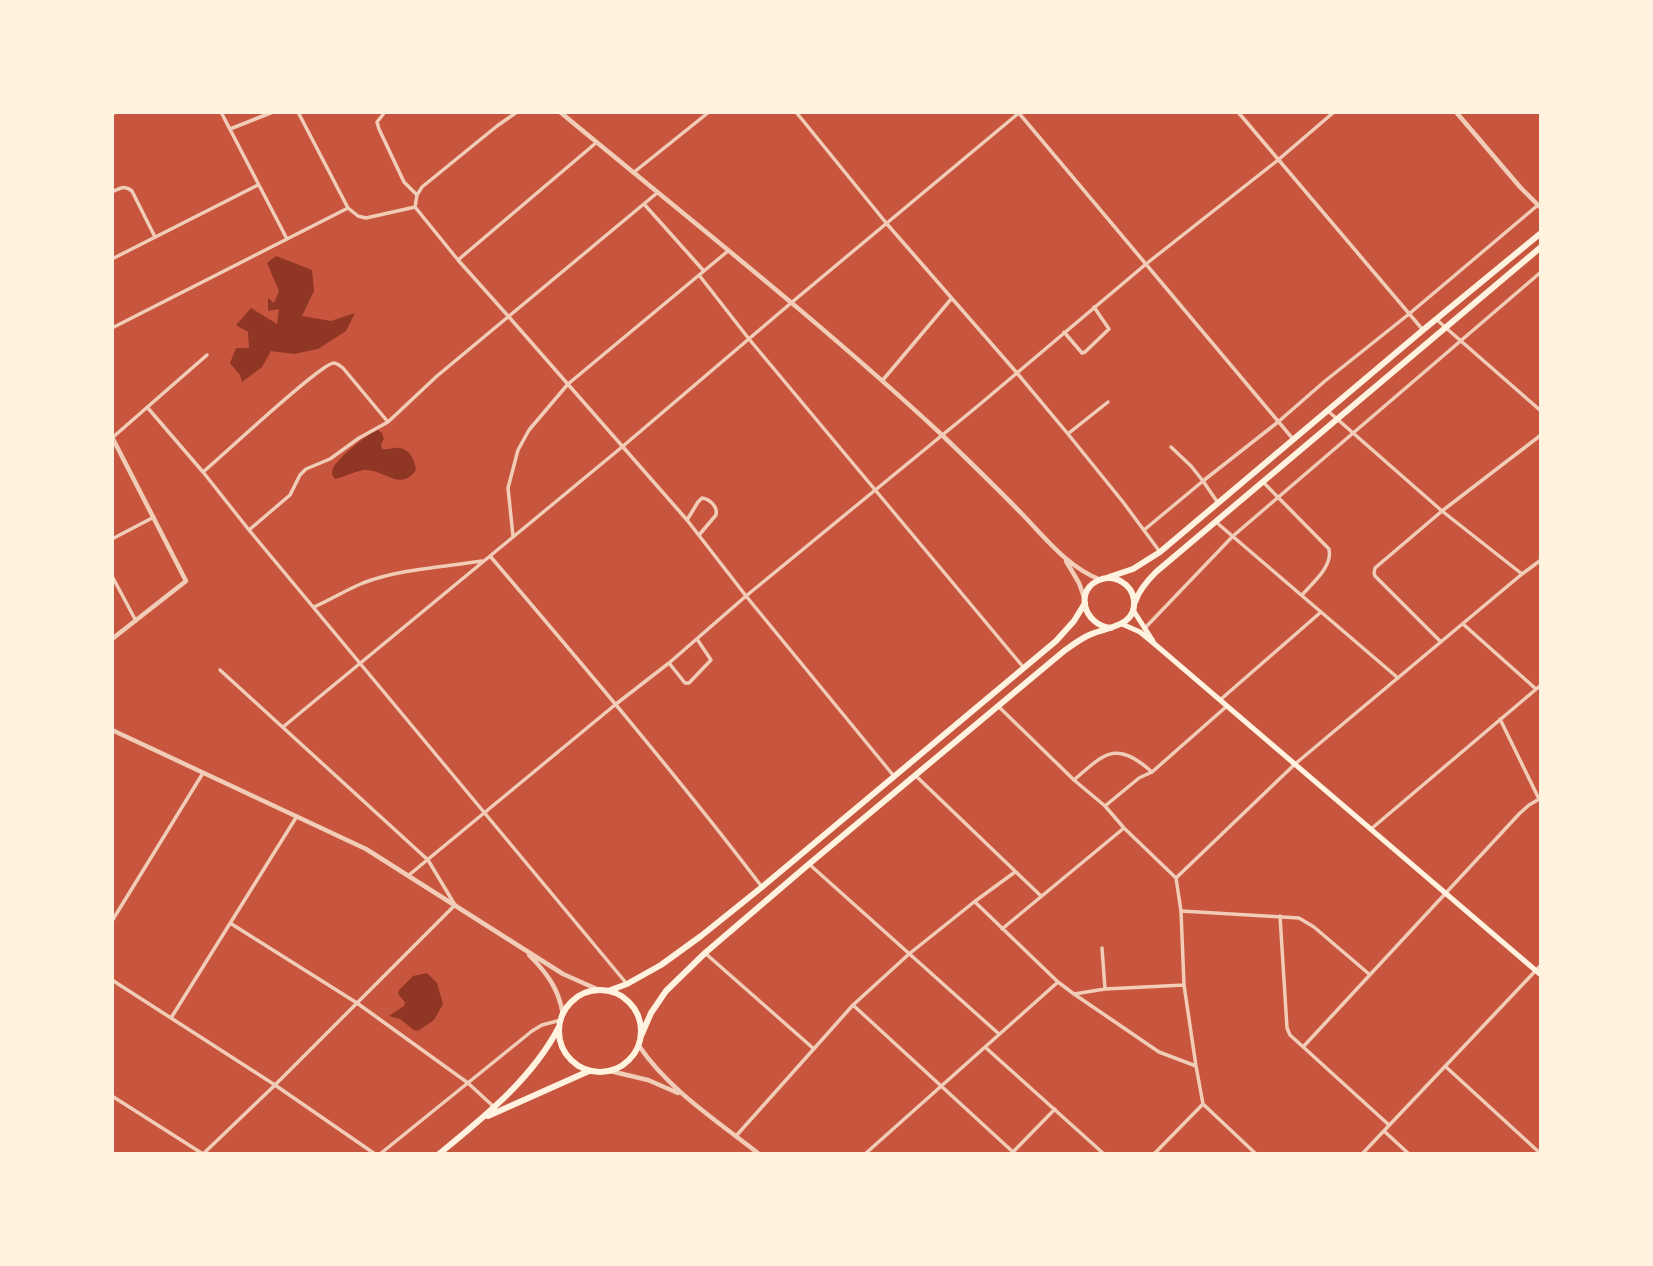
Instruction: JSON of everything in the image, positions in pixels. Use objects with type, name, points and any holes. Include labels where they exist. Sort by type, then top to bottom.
[{"type":"highway","points":[[608,991],[661,965],[762,887],[1066,630],[1085,602],[1088,590],[1102,579],[1133,569],[1160,552],[1541,233]]},
{"type":"highway","points":[[483,1118],[589,1071],[610,1071],[625,1065],[639,1046],[651,1013],[666,992],[705,953],[1070,647],[1089,634],[1122,624],[1130,616],[1138,594],[1151,577],[1541,247]]},
{"type":"highway","points":[[1102,579],[1112,578],[1125,584],[1130,589],[1133,607]]},
{"type":"highway","points":[[1085,602],[1086,610],[1093,621],[1111,628]]},
{"type":"highway","points":[[439,1154],[483,1118],[537,1063],[575,999],[587,992],[599,990],[620,995],[633,1007],[640,1024],[641,1036]]},
{"type":"highway","points":[[561,1020],[560,1035],[566,1054],[589,1071]]},
{"type":"main road","points":[[1133,607],[1144,629],[1157,646]]},
{"type":"main road","points":[[1122,624],[1140,632],[1157,646],[1539,973]]},
{"type":"street","points":[[221,112],[286,239]]},
{"type":"street","points":[[230,129],[273,112]]},
{"type":"street","points":[[298,112],[348,208],[358,216],[366,218],[415,207]]},
{"type":"street","points":[[385,112],[377,121],[379,129],[404,182],[417,195]]},
{"type":"street","points":[[517,112],[422,187],[415,207],[458,260],[687,520],[894,777]]},
{"type":"street","points":[[560,112],[882,381],[942,435],[1064,557],[1090,576],[1102,579]]},
{"type":"street","points":[[633,173],[709,112]]},
{"type":"street","points":[[796,112],[887,224],[1068,434],[1160,552]]},
{"type":"street","points":[[284,727],[622,447],[1019,112],[1294,440]]},
{"type":"street","points":[[1238,112],[1423,330]]},
{"type":"street","points":[[409,875],[669,663],[1146,264],[1278,160],[1334,112]]},
{"type":"street","points":[[1144,530],[1540,207],[1456,112]]},
{"type":"street","points":[[458,260],[597,142]]},
{"type":"street","points":[[112,259],[258,185]]},
{"type":"street","points":[[112,192],[122,187],[132,191],[155,237]]},
{"type":"street","points":[[249,530],[290,495],[306,469],[330,459],[359,438],[388,422],[437,376],[657,193]]},
{"type":"street","points":[[645,204],[704,271]]},
{"type":"street","points":[[112,328],[348,208]]},
{"type":"street","points":[[513,537],[508,488],[518,450],[528,430],[568,384],[728,251]]},
{"type":"street","points":[[1144,629],[1233,536],[1541,272]]},
{"type":"street","points":[[699,275],[749,339],[1024,668]]},
{"type":"street","points":[[882,381],[952,298]]},
{"type":"street","points":[[1064,332],[1082,353],[1085,352],[1109,329],[1094,307]]},
{"type":"street","points":[[1437,319],[1541,411]]},
{"type":"street","points":[[112,639],[186,581],[112,437],[207,355]]},
{"type":"street","points":[[203,472],[307,380],[331,363],[343,368],[388,422]]},
{"type":"street","points":[[1068,434],[1108,402]]},
{"type":"street","points":[[147,407],[626,984]]},
{"type":"street","points":[[1328,411],[1442,511],[1522,574]]},
{"type":"street","points":[[1441,642],[1375,576],[1375,568],[1442,511],[1541,435]]},
{"type":"street","points":[[1171,447],[1191,466],[1218,503]]},
{"type":"street","points":[[1263,482],[1331,554],[1328,564],[1301,595]]},
{"type":"street","points":[[687,520],[702,498],[715,507],[716,515],[699,535]]},
{"type":"street","points":[[112,539],[154,517]]},
{"type":"street","points":[[1216,522],[1398,678]]},
{"type":"street","points":[[490,556],[697,802],[762,887]]},
{"type":"street","points":[[1064,557],[1079,583],[1085,602]]},
{"type":"street","points":[[1176,878],[1295,764],[1541,560]]},
{"type":"street","points":[[314,607],[364,583],[384,577],[484,561]]},
{"type":"street","points":[[112,576],[136,621]]},
{"type":"street","points":[[1220,700],[1321,612]]},
{"type":"street","points":[[1462,624],[1536,689]]},
{"type":"street","points":[[669,663],[685,683],[689,683],[711,660],[697,639]]},
{"type":"street","points":[[220,670],[428,860],[455,905]]},
{"type":"street","points":[[1371,829],[1541,685]]},
{"type":"street","points":[[998,706],[1074,780],[1105,806],[1176,878],[1181,911],[1184,985],[1203,1104],[1256,1154]]},
{"type":"street","points":[[1105,806],[1139,778],[1152,772],[1227,706]]},
{"type":"street","points":[[1303,1047],[1520,813],[1540,799],[1500,719]]},
{"type":"street","points":[[112,730],[366,849],[563,974],[599,990]]},
{"type":"street","points":[[1074,780],[1097,761],[1116,752],[1142,763],[1152,772]]},
{"type":"street","points":[[112,921],[204,773]]},
{"type":"street","points":[[915,775],[1041,897]]},
{"type":"street","points":[[171,1018],[297,816]]},
{"type":"street","points":[[1002,929],[1124,828]]},
{"type":"street","points":[[808,864],[999,1034]]},
{"type":"street","points":[[736,1136],[853,1005],[909,954],[1015,872]]},
{"type":"street","points":[[974,902],[1074,994],[1159,1052],[1196,1066]]},
{"type":"street","points":[[112,1096],[203,1154],[455,905]]},
{"type":"street","points":[[1181,911],[1299,918],[1314,927],[1370,975]]},
{"type":"street","points":[[1280,916],[1287,1028],[1290,1035],[1389,1125]]},
{"type":"street","points":[[230,923],[357,1003],[468,1083],[494,1107]]},
{"type":"street","points":[[112,980],[377,1154],[532,1031],[561,1020],[561,1002],[555,986],[544,970],[520,947]]},
{"type":"street","points":[[1102,948],[1105,989]]},
{"type":"street","points":[[705,953],[814,1049]]},
{"type":"street","points":[[1362,1154],[1445,1066],[1539,973],[1541,965]]},
{"type":"street","points":[[865,1154],[1058,982]]},
{"type":"street","points":[[1074,994],[1105,989],[1184,985]]},
{"type":"street","points":[[853,1005],[1012,1153],[1055,1109]]},
{"type":"street","points":[[639,1046],[658,1072],[682,1094],[759,1154]]},
{"type":"street","points":[[985,1047],[1104,1154]]},
{"type":"street","points":[[1445,1066],[1541,1154]]},
{"type":"street","points":[[610,1071],[648,1080],[682,1094]]},
{"type":"street","points":[[1154,1154],[1203,1104]]},
{"type":"street","points":[[1384,1131],[1409,1154]]},
{"type":"shaded area","points":[[276,256],[312,270],[314,291],[302,316],[331,321],[355,313],[346,331],[318,349],[294,354],[271,351],[262,367],[242,382],[230,363],[236,348],[249,348],[248,332],[236,325],[251,308],[277,324],[279,309],[268,311],[268,298],[274,303],[279,291],[267,263]]},
{"type":"shaded area","points":[[378,430],[384,439],[382,449],[397,448],[409,453],[416,470],[410,477],[398,480],[371,470],[363,470],[335,479],[332,473],[336,464],[360,441]]},
{"type":"shaded area","points":[[427,973],[437,983],[443,1004],[434,1020],[418,1031],[400,1019],[389,1016],[404,1006],[405,1002],[398,994],[399,990],[413,976]]}]
